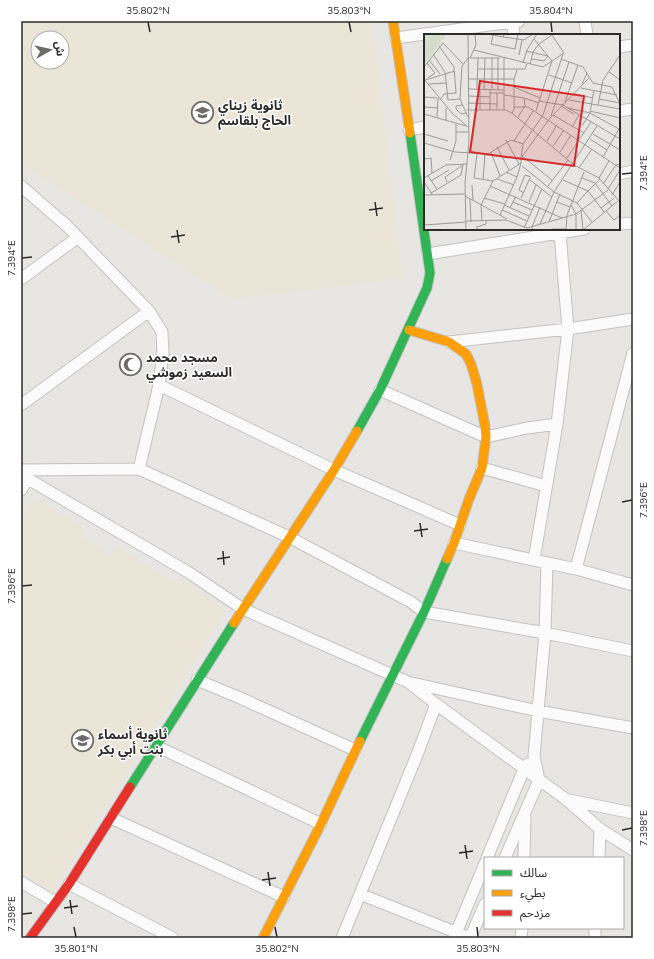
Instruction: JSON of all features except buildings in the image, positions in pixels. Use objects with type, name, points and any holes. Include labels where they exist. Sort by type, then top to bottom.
[{"type":"main road","points":[[393,21],[409,130],[422,188],[424,210]]},
{"type":"main road","points":[[30,938],[69,884],[197,680],[334,470],[380,390],[428,288],[430,273],[426,230]]},
{"type":"main road","points":[[263,938],[321,824],[355,750],[424,612],[454,543],[469,499],[482,468],[486,437],[481,406],[471,364],[466,354],[449,342],[409,330]]},
{"type":"street","points":[[396,38],[514,21],[514,34]]},
{"type":"street","points":[[585,21],[587,34]]},
{"type":"street","points":[[620,47],[633,45]]},
{"type":"street","points":[[620,112],[633,109]]},
{"type":"street","points":[[409,130],[424,127]]},
{"type":"street","points":[[620,174],[633,172]]},
{"type":"street","points":[[22,189],[67,226],[77,238],[149,310],[162,332],[164,353],[159,385],[139,469]]},
{"type":"street","points":[[620,224],[633,223]]},
{"type":"street","points":[[428,254],[574,230]]},
{"type":"street","points":[[534,560],[557,424],[568,329],[560,233]]},
{"type":"street","points":[[21,279],[77,238]]},
{"type":"street","points":[[21,405],[149,310]]},
{"type":"street","points":[[449,342],[568,329],[633,319]]},
{"type":"street","points":[[576,569],[633,353]]},
{"type":"street","points":[[159,385],[334,470],[460,525]]},
{"type":"street","points":[[380,390],[486,437],[527,428],[557,424]]},
{"type":"street","points":[[482,468],[546,486]]},
{"type":"street","points":[[23,475],[139,469],[289,537],[411,602],[424,612],[545,633],[633,651]]},
{"type":"street","points":[[21,490],[23,475]]},
{"type":"street","points":[[23,475],[188,572],[243,609],[392,676],[408,682],[538,711],[633,728]]},
{"type":"street","points":[[454,543],[576,569],[633,585]]},
{"type":"street","points":[[505,857],[539,780],[534,756],[545,633],[547,563]]},
{"type":"street","points":[[197,680],[355,750]]},
{"type":"street","points":[[408,682],[567,800],[600,829],[633,850]]},
{"type":"street","points":[[342,938],[417,755],[436,704]]},
{"type":"street","points":[[156,746],[321,824]]},
{"type":"street","points":[[487,857],[524,769],[534,756]]},
{"type":"street","points":[[567,800],[633,813]]},
{"type":"street","points":[[524,857],[525,812]]},
{"type":"street","points":[[111,818],[284,897]]},
{"type":"street","points":[[599,857],[600,829]]},
{"type":"street","points":[[455,935],[484,865]]},
{"type":"street","points":[[21,882],[55,902]]},
{"type":"street","points":[[69,884],[173,938]]},
{"type":"street","points":[[360,894],[455,935],[470,938],[484,906]]},
{"type":"shaded area","name":"ثانوية زيناي الحاج بلقاسم","points":[[21,21],[372,21],[402,278],[232,299],[21,163]]},
{"type":"shaded area","name":"ثانوية أسماء بنت أبي بكر","points":[[35,499],[82,526],[82,537],[110,555],[117,546],[170,581],[183,581],[225,610],[53,892],[21,873],[21,521]]},
{"type":"traffic: fast","points":[[357,431],[380,390],[427,288],[430,273],[410,133]]},
{"type":"traffic: fast","points":[[360,741],[424,612],[447,559]]},
{"type":"traffic: fast","points":[[130,787],[234,623]]},
{"type":"traffic: slow","points":[[393,21],[410,133]]},
{"type":"traffic: slow","points":[[409,330],[449,342],[466,354],[471,364],[477,384],[485,426],[486,437],[482,468],[447,559]]},
{"type":"traffic: slow","points":[[234,623],[334,470],[357,431]]},
{"type":"traffic: slow","points":[[263,938],[321,824],[360,741]]},
{"type":"traffic: jam","points":[[30,938],[69,884],[130,787]]},
{"type":"place","name":"ثانوية زيناي الحاج بلقاسم","points":[[202,112]]},
{"type":"place","name":"مسجد محمد السعيد زموشي","points":[[131,364]]},
{"type":"place","name":"ثانوية أسماء بنت أبي بكر","points":[[83,741]]}]
